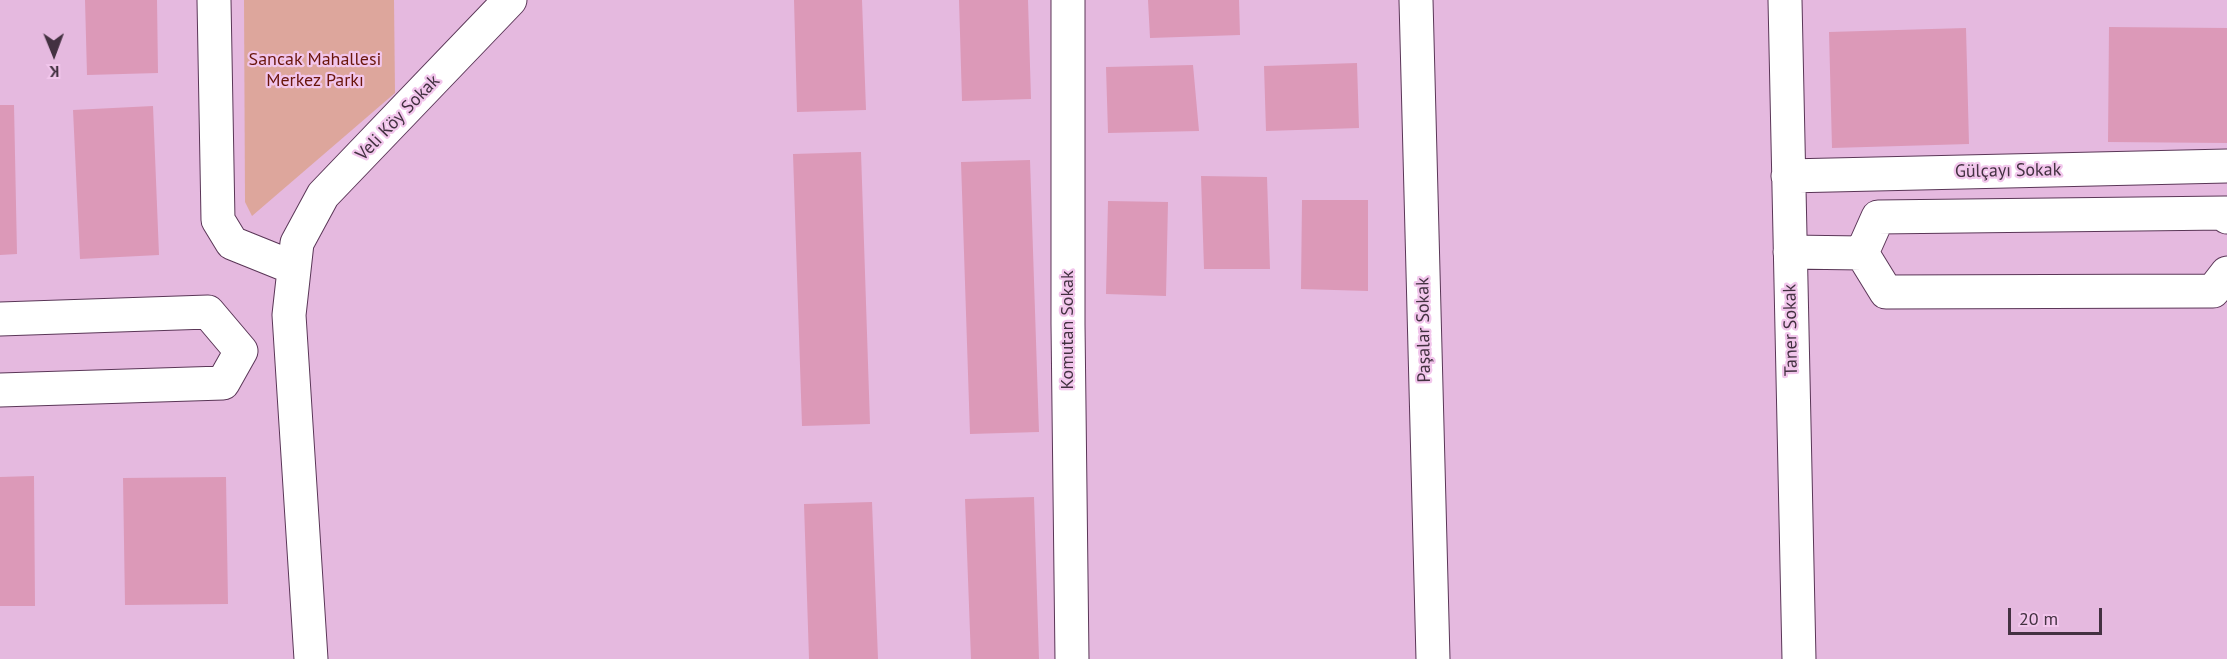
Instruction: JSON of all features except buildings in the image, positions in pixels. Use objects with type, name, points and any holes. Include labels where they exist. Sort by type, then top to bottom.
[{"type":"street","points":[[214,0],[218,220],[232,243],[296,256],[289,315],[311,659]]},
{"type":"street","name":"Veli Köy Sokak","points":[[296,256],[323,195],[510,0]]},
{"type":"street","name":"Komutan Sokak","points":[[1068,0],[1068,324],[1072,659]]},
{"type":"street","name":"Paşalar Sokak","points":[[1416,0],[1433,659]]},
{"type":"street","name":"Taner Sokak","points":[[1785,0],[1799,659]]},
{"type":"street","name":"Gülçayı Sokak","points":[[1788,176],[2227,166]]},
{"type":"street","points":[[1862,253],[1878,217],[2225,213],[2227,217]]},
{"type":"street","points":[[1790,252],[1862,253]]},
{"type":"street","points":[[1862,253],[1886,292],[2213,291],[2227,273]]},
{"type":"street","points":[[0,319],[208,312],[241,351]]},
{"type":"street","points":[[241,351],[291,349]]},
{"type":"street","points":[[0,390],[223,383],[241,351]]},
{"type":"green space","name":"Sancak Mahallesi Merkez Parkı","points":[[244,0],[394,0],[395,93],[252,216],[245,202]]}]
